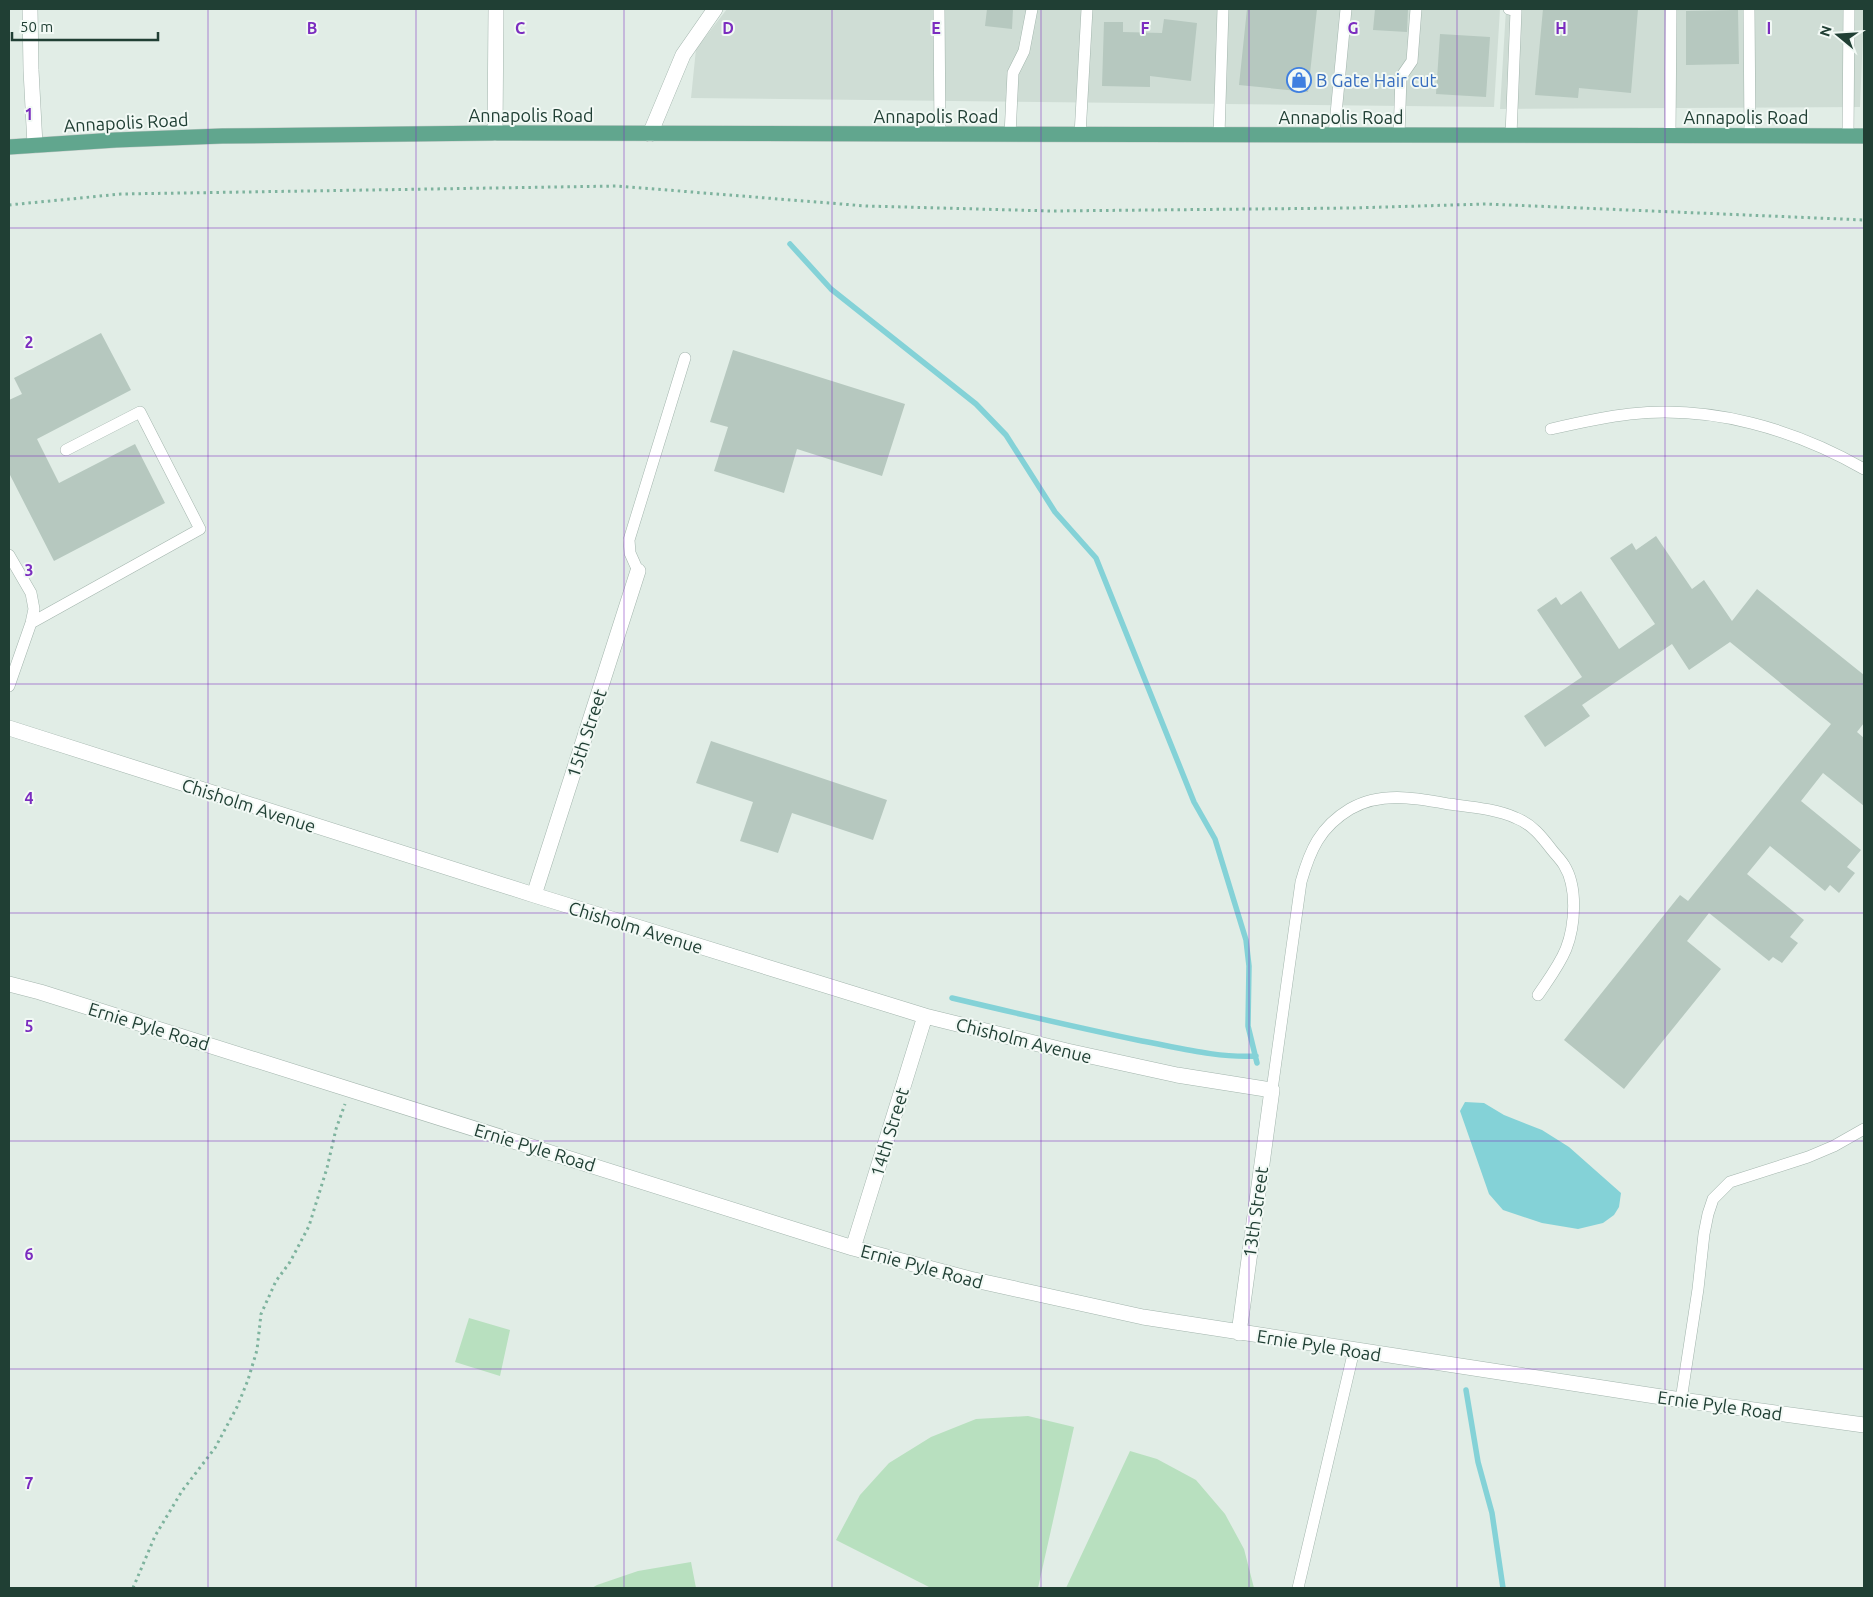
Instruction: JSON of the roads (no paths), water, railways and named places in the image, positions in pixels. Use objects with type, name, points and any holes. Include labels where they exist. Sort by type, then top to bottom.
[{"type":"main road","name":"Annapolis Road","points":[[9,147],[222,136],[495,133],[1864,136]]},
{"type":"street","points":[[30,9],[35,145]]},
{"type":"street","points":[[495,133],[496,9]]},
{"type":"street","points":[[650,134],[683,55],[715,9]]},
{"type":"street","name":"15th Street","points":[[534,896],[638,571]]},
{"type":"street","name":"Chisholm Avenue","points":[[9,728],[534,896],[926,1016],[1076,1053],[1177,1075],[1272,1090]]},
{"type":"street","name":"Ernie Pyle Road","points":[[9,984],[350,1089],[853,1248],[970,1279],[1143,1317],[1238,1333],[1681,1400],[1864,1425]]},
{"type":"street","name":"14th Street","points":[[853,1248],[926,1016]]},
{"type":"street","name":"13th Street","points":[[1238,1333],[1272,1090]]},
{"type":"lane","points":[[939,9],[940,134]]},
{"type":"lane","points":[[1010,134],[1013,73],[1024,50],[1032,9]]},
{"type":"lane","points":[[1080,135],[1087,9]]},
{"type":"lane","points":[[1219,135],[1223,9]]},
{"type":"lane","points":[[1334,135],[1346,9]]},
{"type":"lane","points":[[1399,136],[1401,77],[1412,61],[1416,9]]},
{"type":"lane","points":[[1511,136],[1514,9]]},
{"type":"lane","points":[[1670,136],[1671,9]]},
{"type":"lane","points":[[1750,9],[1750,136]]},
{"type":"lane","points":[[1848,136],[1849,9]]},
{"type":"lane","points":[[638,571],[630,553],[630,540],[685,358]]},
{"type":"lane","points":[[31,623],[200,529],[140,412],[66,450]]},
{"type":"lane","points":[[1551,429],[1595,419],[1632,414],[1709,415],[1770,428],[1804,439],[1836,453],[1864,469]]},
{"type":"lane","points":[[9,555],[31,593],[34,609],[9,686]]},
{"type":"lane","points":[[1272,1090],[1301,882],[1309,854],[1319,837],[1332,822],[1350,809],[1370,800],[1393,797],[1416,798],[1488,810],[1515,818],[1532,826],[1545,841],[1565,866],[1574,894],[1573,920],[1566,949],[1538,995]]},
{"type":"lane","points":[[1681,1400],[1698,1289],[1704,1234],[1713,1199],[1730,1182],[1808,1157],[1834,1146],[1864,1129]]},
{"type":"lane","points":[[1298,1588],[1354,1350]]},
{"type":"water","points":[[1465,1102],[1484,1103],[1504,1115],[1542,1130],[1569,1147],[1621,1193],[1619,1207],[1614,1215],[1603,1223],[1578,1229],[1542,1223],[1503,1210],[1489,1194],[1460,1111]]},
{"type":"waterway","points":[[790,244],[831,289],[976,404],[1006,435],[1055,512],[1096,558],[1194,802],[1215,839],[1246,940],[1249,966],[1248,1026],[1257,1063]]},
{"type":"waterway","points":[[952,998],[1095,1031],[1184,1049],[1213,1054],[1256,1056]]},
{"type":"waterway","points":[[1466,1390],[1478,1462],[1492,1513],[1503,1588]]},
{"type":"place","name":"B Gate Hair cut","points":[[1299,80]]}]
